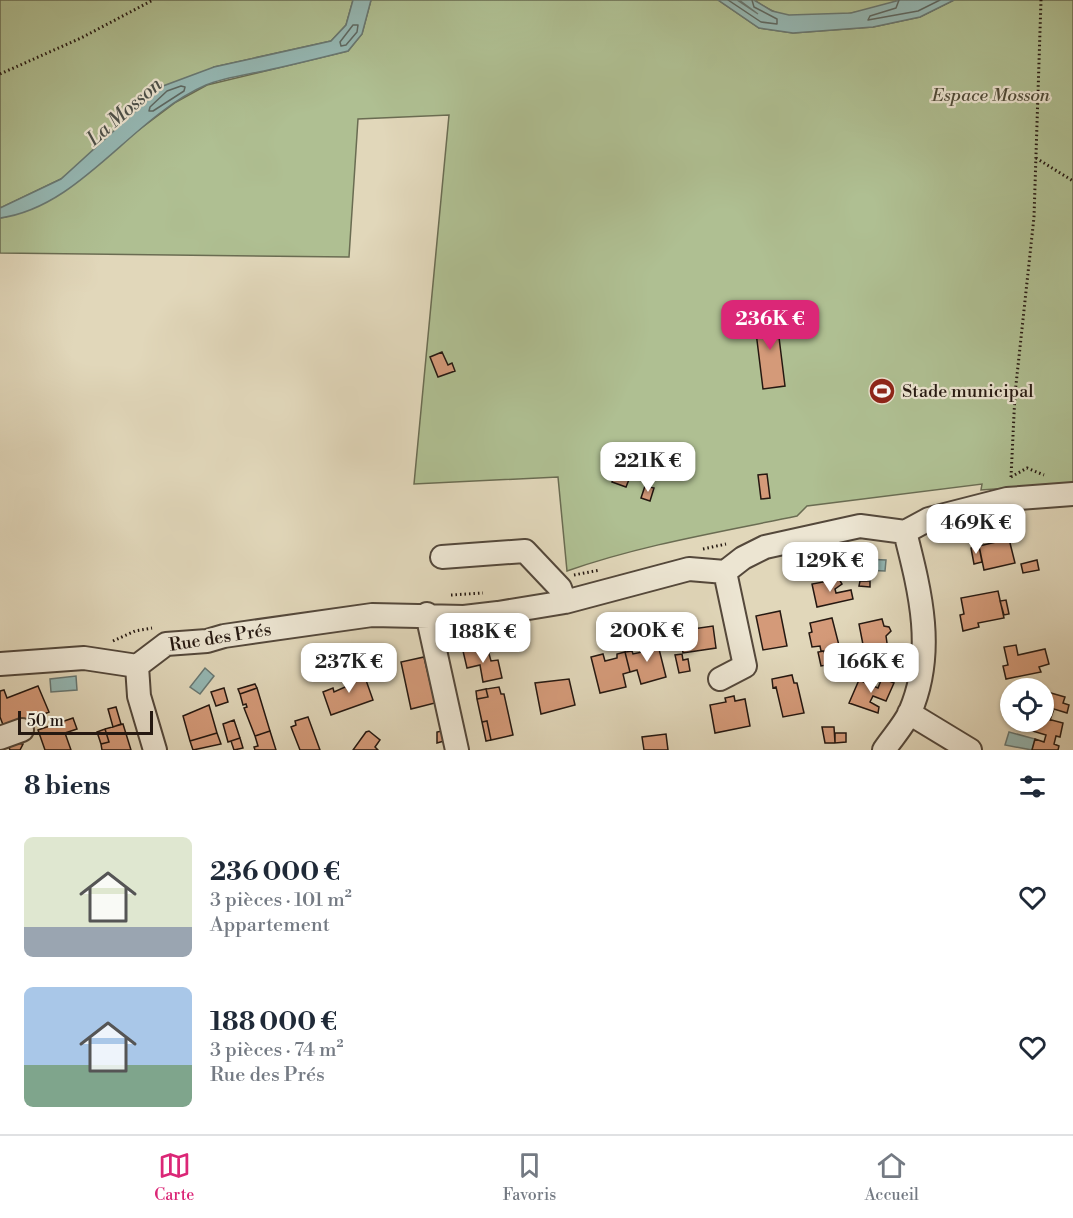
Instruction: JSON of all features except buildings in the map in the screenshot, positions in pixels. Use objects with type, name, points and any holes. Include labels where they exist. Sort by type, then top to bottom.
[{"type":"street","points":[[720,679],[745,666],[725,572],[743,558],[765,547],[860,526],[905,532],[929,519],[1007,499],[1073,494]]},
{"type":"street","points":[[884,750],[909,713],[919,683],[925,628],[921,594],[905,532]]},
{"type":"street","points":[[441,557],[525,551],[560,593]]},
{"type":"street","name":"Rue des Prés","points":[[137,666],[166,644],[207,641],[224,636],[349,617],[427,614],[464,617],[560,593],[689,569],[725,572]]},
{"type":"street","points":[[427,614],[457,750]]},
{"type":"street","points":[[0,664],[84,658],[137,666],[139,696],[155,750]]},
{"type":"street","points":[[909,713],[970,750]]},
{"type":"street","points":[[0,738],[22,730]]},
{"type":"path","points":[[0,74],[81,38],[153,0]]},
{"type":"path","points":[[1011,477],[1015,394],[1034,217],[1041,0]]},
{"type":"path","points":[[1035,158],[1073,181]]},
{"type":"path","points":[[1005,483],[1021,470],[1031,468],[1049,477]]},
{"type":"path","points":[[701,549],[733,543]]},
{"type":"path","points":[[560,593],[565,577],[604,569]]},
{"type":"path","points":[[445,595],[489,592]]},
{"type":"path","points":[[106,643],[135,631],[157,628]]},
{"type":"green space","points":[[0,0],[353,0],[346,25],[331,41],[214,67],[101,145],[61,179],[0,208]]},
{"type":"green space","name":"Espace Mosson","points":[[371,0],[718,0],[759,28],[793,33],[873,27],[920,17],[954,0],[1073,0],[1073,483],[981,490],[982,484],[807,506],[797,516],[652,546],[567,571],[558,477],[414,484],[449,115],[358,119],[349,257],[0,253],[0,218],[6,217],[90,171],[128,138],[176,102],[207,85],[348,51],[362,34]]},
{"type":"green space","points":[[754,0],[900,0],[858,12],[811,18],[783,15]]},
{"type":"water","points":[[353,0],[371,0],[362,34],[348,51],[206,85],[179,99],[81,180],[56,197],[29,210],[0,218],[0,208],[61,179],[163,86],[214,67],[331,41],[346,25]]},
{"type":"water","points":[[718,0],[737,0],[758,14],[739,0],[754,0],[772,11],[789,15],[851,13],[900,0],[954,0],[920,17],[873,27],[793,33],[759,28]]},
{"type":"water","points":[[864,559],[886,560],[885,571],[863,570]]},
{"type":"water","points":[[205,668],[214,676],[200,694],[190,687]]},
{"type":"water","points":[[76,676],[77,690],[51,692],[50,679]]},
{"type":"water","points":[[1009,732],[1035,739],[1032,750],[1005,745]]},
{"type":"place","name":"Stade municipal","points":[[882,391]]},
{"type":"water label","name":"La Mosson","points":[[124,111]]}]
